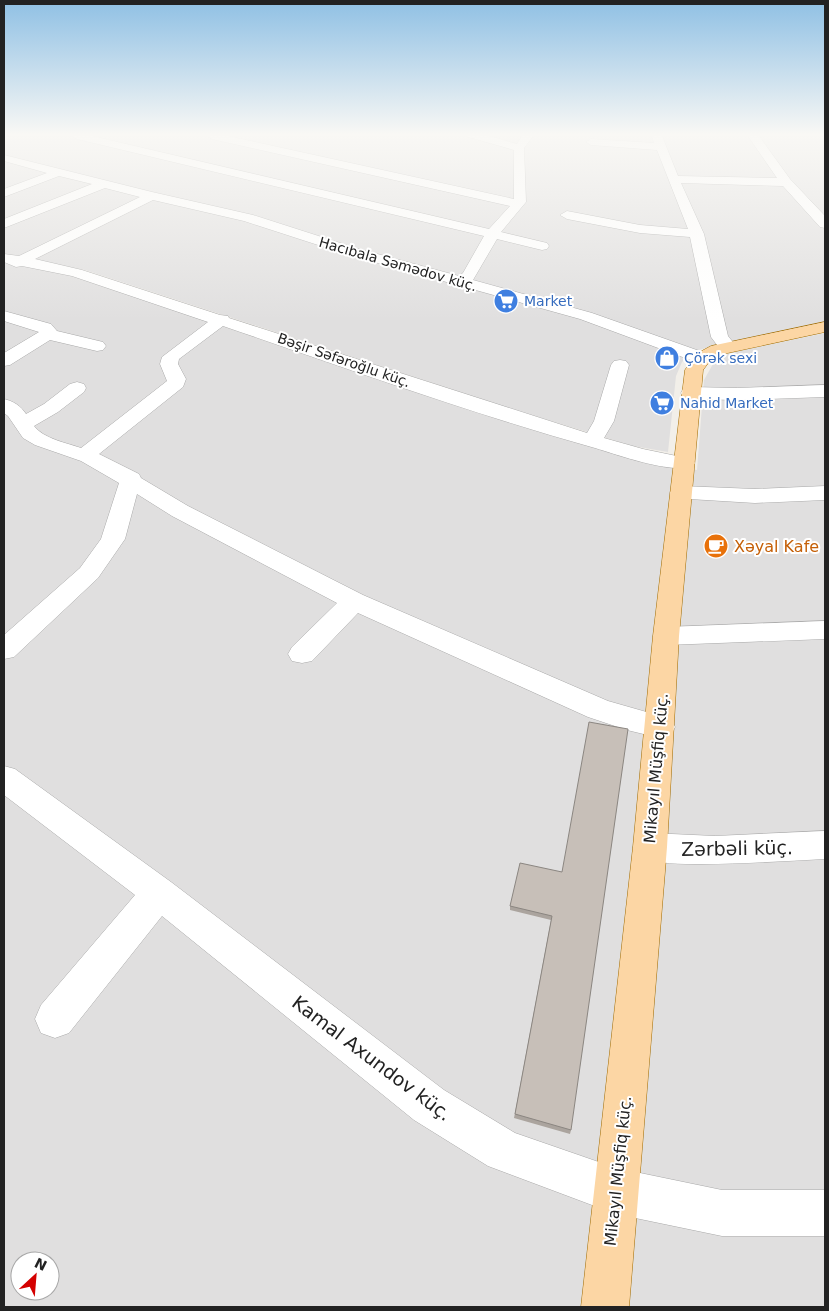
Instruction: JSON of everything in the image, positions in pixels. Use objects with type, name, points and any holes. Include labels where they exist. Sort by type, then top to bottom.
[{"type":"main road","points":[[714,352],[825,327]]},
{"type":"main road","name":"Mikayıl Müşfiq küç.","points":[[605,1307],[650,847],[666,636],[690,393],[694,370],[714,352]]},
{"type":"street","points":[[4,224],[71,197]]},
{"type":"street","points":[[4,269],[149,197]]},
{"type":"street","name":"Hacıbala Səmədov küç.","points":[[156,197],[248,218],[309,239],[714,352]]},
{"type":"street","points":[[336,197],[542,246]]},
{"type":"street","points":[[487,197],[518,204]]},
{"type":"street","points":[[461,282],[469,276],[500,222],[518,204],[518,197]]},
{"type":"street","points":[[681,197],[697,234],[720,337],[714,352]]},
{"type":"street","points":[[801,197],[823,219]]},
{"type":"street","points":[[567,216],[640,229],[697,234]]},
{"type":"street","points":[[4,224],[26,232]]},
{"type":"street","points":[[43,236],[60,241]]},
{"type":"street","name":"Bəşir Səfəroğlu küç.","points":[[4,258],[22,260],[77,273],[489,409],[641,455],[684,463]]},
{"type":"street","points":[[4,316],[45,328],[49,331],[48,334]]},
{"type":"street","points":[[84,456],[176,383],[177,378],[169,364],[171,356],[222,320]]},
{"type":"street","points":[[4,361],[27,345],[48,334],[97,346]]},
{"type":"street","points":[[592,441],[604,421],[620,365]]},
{"type":"street","points":[[23,424],[51,408],[77,388]]},
{"type":"street","points":[[690,393],[737,394],[825,391]]},
{"type":"street","points":[[4,405],[15,412],[30,434],[42,441],[84,456],[131,480],[180,511],[354,601],[598,709],[627,719],[660,727]]},
{"type":"street","points":[[4,650],[89,573],[113,539],[120,510],[131,480]]},
{"type":"street","points":[[681,493],[755,496],[825,493]]},
{"type":"street","points":[[302,654],[354,601]]},
{"type":"street","points":[[666,636],[825,630]]},
{"type":"street","name":"Kamal Axundov küç.","points":[[4,778],[159,893],[430,1106],[503,1151],[616,1191],[722,1213],[825,1213]]},
{"type":"street","name":"Zərbəli küç.","points":[[650,847],[717,851],[825,845]]},
{"type":"street","points":[[56,1019],[159,893]]},
{"type":"shaded area","points":[[4,197],[825,197],[825,322],[695,351],[682,362],[676,376],[668,452],[633,446],[515,410],[85,270],[4,254]]},
{"type":"shaded area","points":[[4,261],[70,275],[519,425],[618,455],[660,465],[697,470],[704,380],[713,364],[729,353],[825,333],[825,1307],[4,1307]]},
{"type":"building","points":[[589,722],[628,729],[571,1130],[515,1114],[552,916],[510,906],[520,863],[562,872]]},
{"type":"place","name":"Market","points":[[506,301]]},
{"type":"place","name":"Çörək sexi","points":[[667,358]]},
{"type":"place","name":"Nahid Market","points":[[662,403]]},
{"type":"place","name":"Xəyal Kafe","points":[[716,546]]}]
